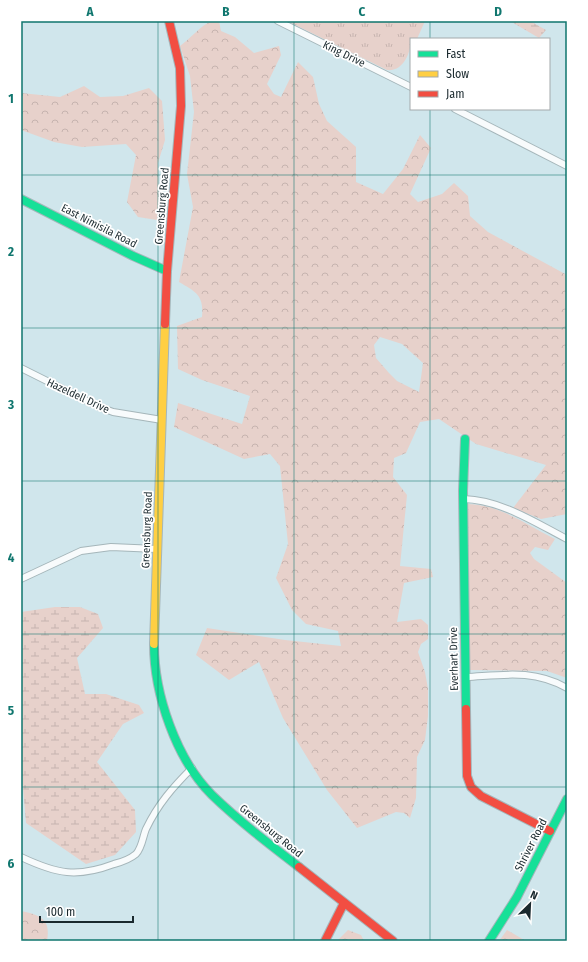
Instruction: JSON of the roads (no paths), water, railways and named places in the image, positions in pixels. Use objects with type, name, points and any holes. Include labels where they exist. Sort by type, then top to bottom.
[{"type":"main road","name":"Greensburg Road","points":[[169,21],[180,68],[182,106],[167,271],[154,646],[158,680],[169,724],[192,768],[211,794],[228,810],[393,941]]},
{"type":"main road","name":"East Nimisila Road","points":[[21,199],[133,256],[167,271]]},
{"type":"main road","name":"Everhart Drive","points":[[465,439],[463,491],[466,771],[471,787],[481,796],[550,831]]},
{"type":"main road","name":"Shriver Road","points":[[489,941],[511,908],[567,798]]},
{"type":"main road","points":[[325,941],[344,903]]},
{"type":"street","name":"King Drive","points":[[278,21],[410,87]]},
{"type":"street","points":[[457,110],[567,166]]},
{"type":"street","name":"Hazeldell Drive","points":[[21,368],[113,412],[162,420]]},
{"type":"street","points":[[464,499],[478,500],[507,509],[567,539]]},
{"type":"street","points":[[21,578],[70,555],[93,548],[111,547],[157,549]]},
{"type":"street","points":[[466,677],[529,674],[549,678],[567,688]]},
{"type":"street","points":[[21,858],[51,870],[78,874],[102,869],[128,859],[137,853],[146,829],[166,795],[192,768]]}]
